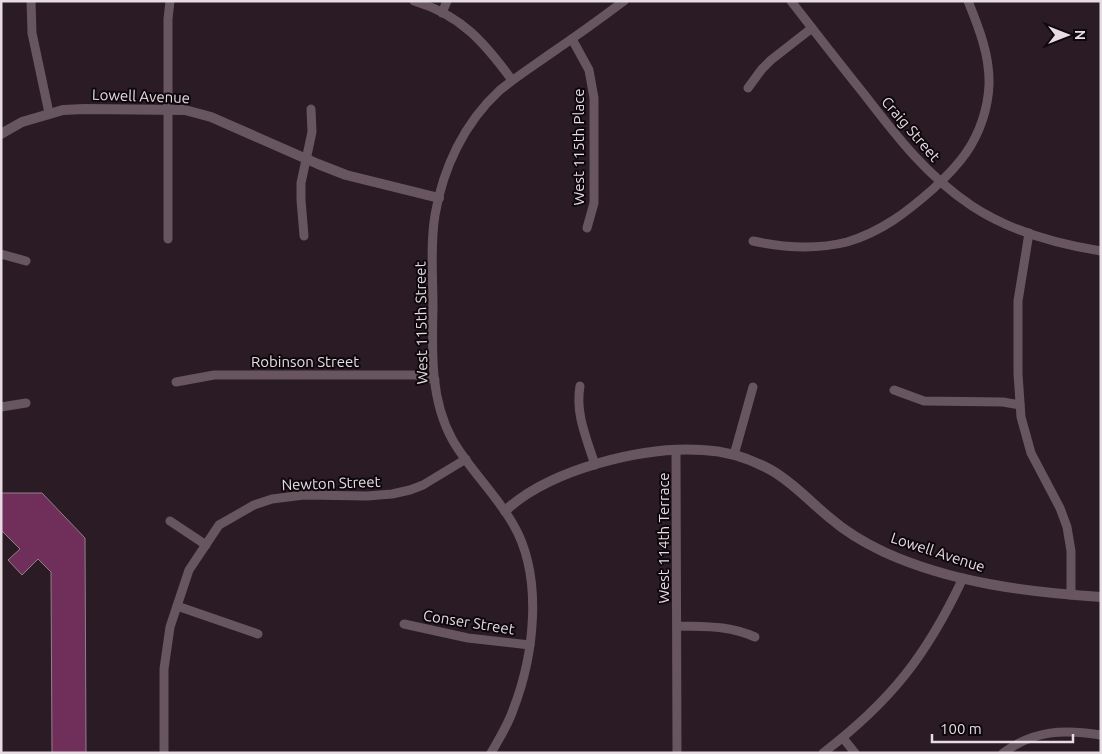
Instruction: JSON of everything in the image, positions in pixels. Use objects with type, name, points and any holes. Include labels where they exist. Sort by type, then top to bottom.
[{"type":"street","points":[[31,1],[32,33],[49,113]]},
{"type":"street","points":[[168,240],[168,19],[170,1]]},
{"type":"street","points":[[414,1],[456,20],[475,35],[492,53],[512,80]]},
{"type":"street","points":[[442,13],[447,1]]},
{"type":"street","name":"Craig Street","points":[[791,1],[913,156],[941,182],[973,206],[998,221],[1075,247],[1101,251]]},
{"type":"street","points":[[753,241],[801,248],[847,242],[869,234],[890,224],[912,208],[957,165],[972,144],[983,117],[988,96],[989,75],[986,53],[968,1]]},
{"type":"street","name":"West 115th Street","points":[[491,753],[513,711],[523,680],[530,645],[532,594],[529,565],[515,527],[452,439],[442,412],[432,355],[433,239],[439,198],[447,167],[458,144],[473,120],[489,101],[512,80],[622,2]]},
{"type":"street","points":[[748,88],[771,60],[812,28]]},
{"type":"street","name":"West 115th Place","points":[[572,39],[588,70],[594,98],[594,203],[587,228]]},
{"type":"street","name":"Lowell Avenue","points":[[1,134],[22,122],[49,113],[84,108],[185,110],[202,114],[346,175],[439,198]]},
{"type":"street","points":[[304,236],[301,183],[312,132],[311,109]]},
{"type":"street","points":[[1029,233],[1018,301],[1020,405],[1024,435],[1031,453],[1060,508],[1067,528],[1071,551],[1072,595]]},
{"type":"street","points":[[1,254],[26,261]]},
{"type":"street","name":"Robinson Street","points":[[176,382],[214,375],[243,374],[414,375],[435,380]]},
{"type":"street","points":[[580,386],[578,396],[580,420],[595,465]]},
{"type":"street","points":[[734,455],[753,387]]},
{"type":"street","points":[[894,390],[924,401],[1003,402],[1020,405]]},
{"type":"street","points":[[1,407],[26,403]]},
{"type":"street","name":"Lowell Avenue","points":[[505,511],[517,500],[536,489],[595,465],[636,454],[676,450],[703,450],[734,455],[756,463],[792,484],[830,519],[859,538],[906,561],[963,578],[1005,587],[1101,597]]},
{"type":"street","name":"West 114th Terrace","points":[[676,450],[677,753]]},
{"type":"street","name":"Newton Street","points":[[164,753],[164,669],[170,627],[189,570],[219,525],[254,505],[272,499],[304,495],[367,496],[392,494],[423,486],[466,459]]},
{"type":"street","points":[[170,521],[206,545]]},
{"type":"street","points":[[824,753],[891,694],[908,672],[942,620],[963,578]]},
{"type":"street","points":[[177,606],[258,634]]},
{"type":"street","name":"Conser Street","points":[[404,624],[459,636],[530,645]]},
{"type":"street","points":[[677,626],[725,627],[739,630],[754,637]]},
{"type":"street","points":[[1003,753],[1023,740],[1055,731],[1078,731],[1101,735]]},
{"type":"street","points":[[843,738],[855,753]]},
{"type":"building","points":[[1,493],[42,493],[85,538],[86,753],[52,753],[51,572],[38,559],[22,575],[8,560],[20,549],[1,530]]}]
